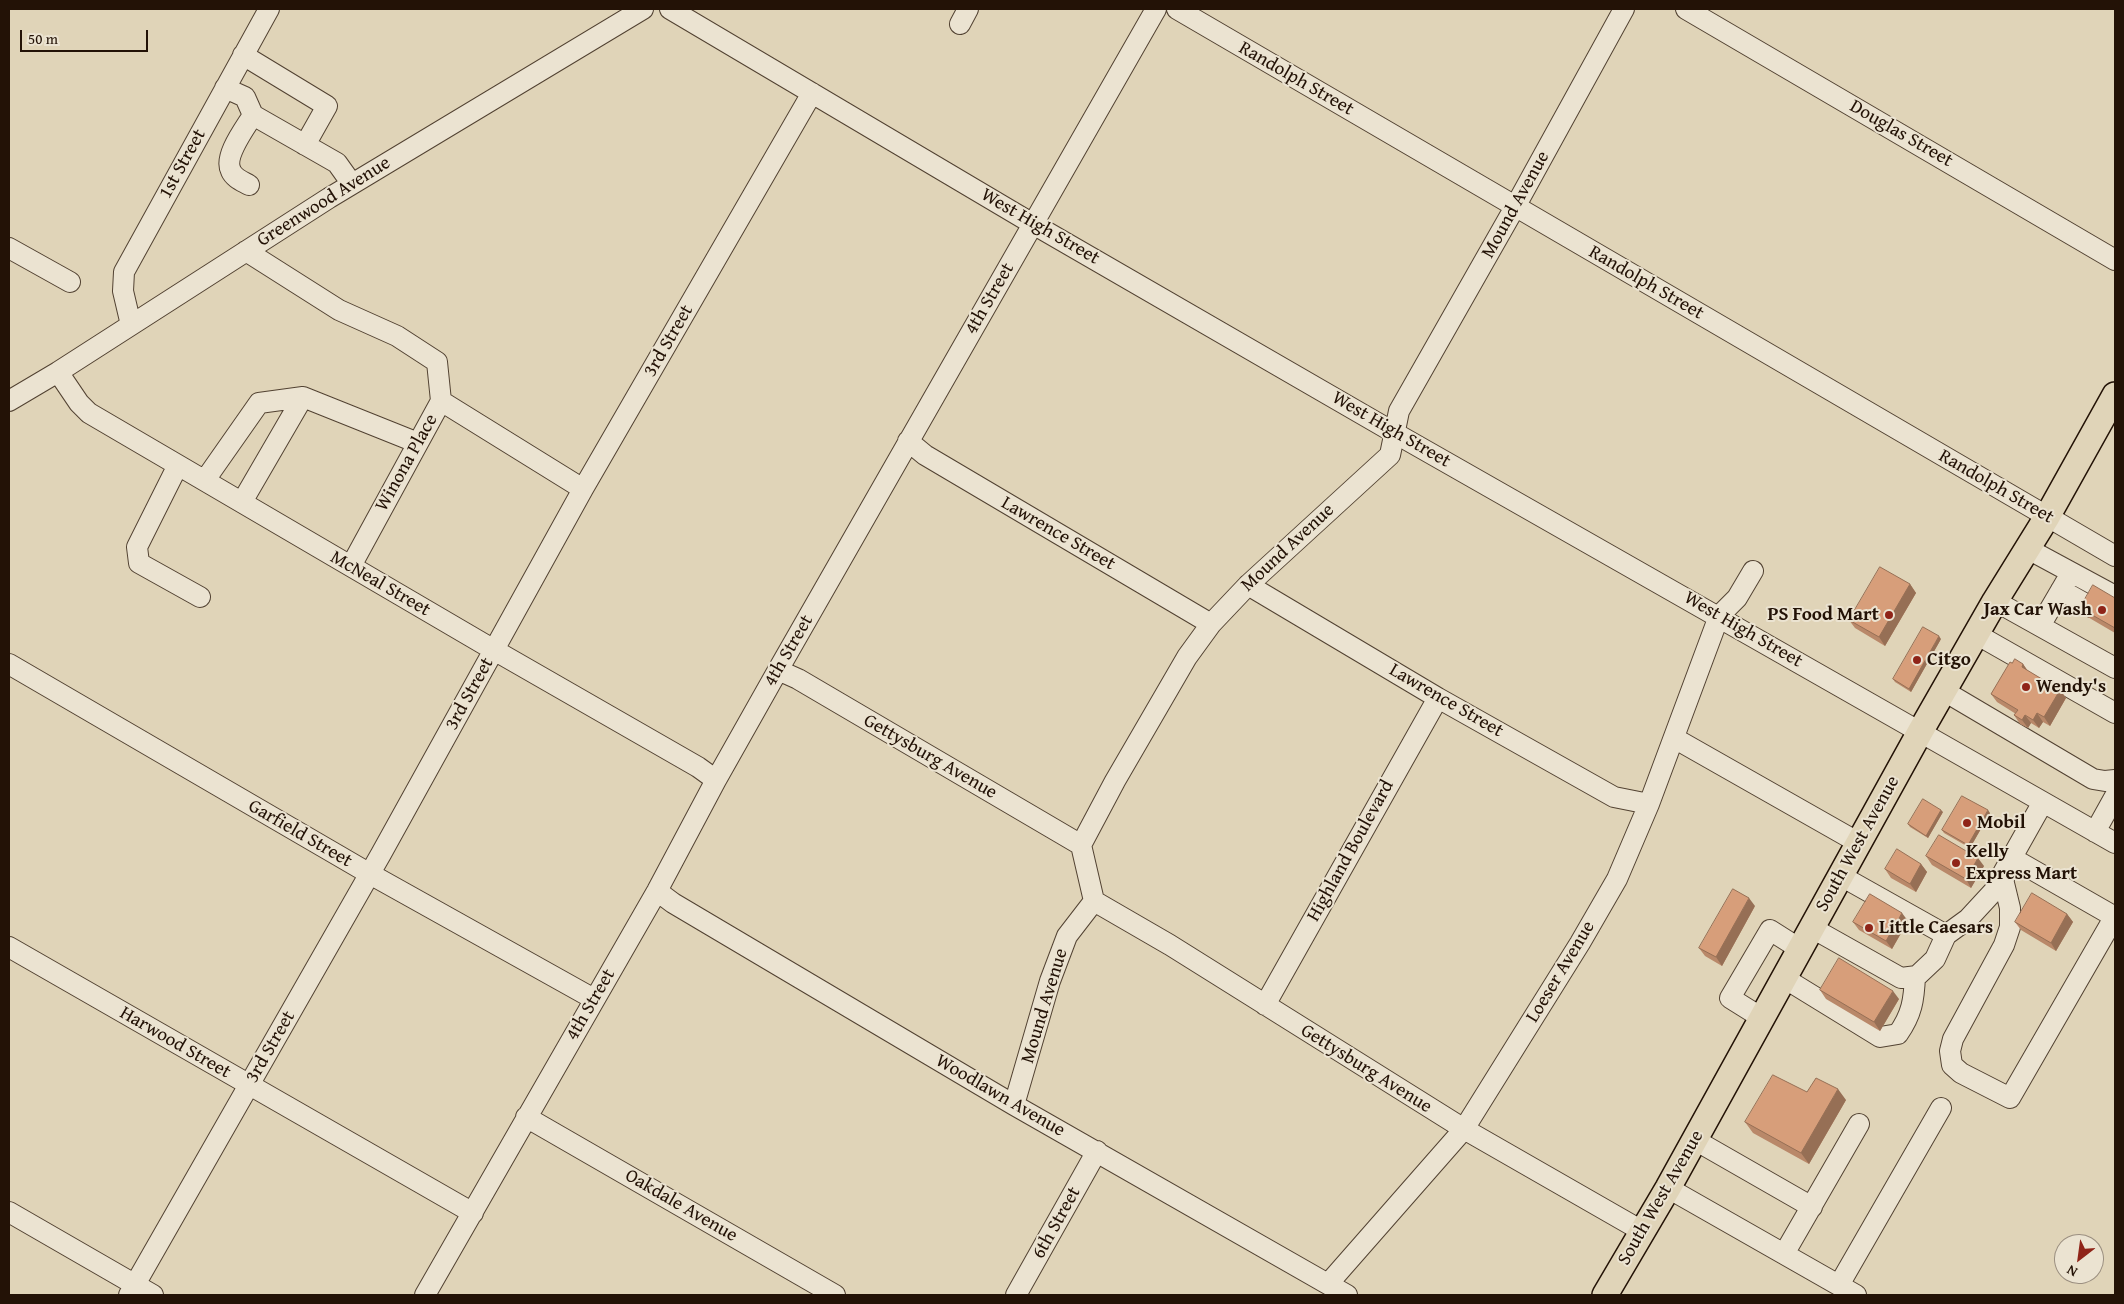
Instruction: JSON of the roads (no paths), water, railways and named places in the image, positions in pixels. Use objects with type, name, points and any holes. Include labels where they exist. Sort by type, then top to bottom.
[{"type":"main road","name":"South West Avenue","points":[[1605,1295],[1695,1140],[1920,732],[1995,601],[2028,550],[2115,395]]},
{"type":"street","name":"1st Street","points":[[130,325],[123,291],[124,272],[269,9]]},
{"type":"street","name":"Greenwood Avenue","points":[[9,401],[58,372],[352,184],[643,9]]},
{"type":"street","name":"West High Street","points":[[670,9],[1033,224],[2115,844]]},
{"type":"street","name":"4th Street","points":[[425,1295],[657,891],[716,780],[908,441],[1156,9]]},
{"type":"street","name":"Randolph Street","points":[[1177,9],[2115,556]]},
{"type":"street","name":"Mound Avenue","points":[[1081,846],[1115,781],[1173,682],[1211,624],[1248,585],[1390,455],[1393,432],[1399,411],[1515,207],[1624,9]]},
{"type":"street","name":"Douglas Street","points":[[1686,9],[2115,260]]},
{"type":"street","points":[[243,55],[327,106],[305,145]]},
{"type":"street","points":[[225,88],[245,97],[253,114],[337,163],[352,184]]},
{"type":"street","name":"3rd Street","points":[[132,1290],[370,874],[583,489],[812,93]]},
{"type":"street","points":[[249,185],[234,176],[228,162],[230,154],[253,114]]},
{"type":"street","points":[[9,248],[70,282]]},
{"type":"street","points":[[246,251],[339,310],[397,336],[437,362],[441,401]]},
{"type":"street","name":"McNeal Street","points":[[58,372],[78,403],[90,413],[494,650],[698,767],[716,780]]},
{"type":"street","points":[[206,480],[259,402],[303,396],[418,443]]},
{"type":"street","points":[[242,502],[303,396]]},
{"type":"street","name":"Winona Place","points":[[350,566],[441,401],[583,489]]},
{"type":"street","name":"Lawrence Street","points":[[908,441],[924,455],[1211,624]]},
{"type":"street","points":[[178,465],[137,548],[139,563],[200,597]]},
{"type":"street","points":[[2028,550],[2115,596]]},
{"type":"street","points":[[1718,616],[1737,598],[1753,571]]},
{"type":"street","points":[[2040,626],[2071,573]]},
{"type":"street","name":"Lawrence Street","points":[[1248,585],[1438,698],[1614,797],[1649,804]]},
{"type":"street","points":[[2060,590],[2091,607]]},
{"type":"street","points":[[1995,601],[2115,668]]},
{"type":"street","name":"Loeser Avenue","points":[[1328,1284],[1464,1129],[1580,943],[1612,887],[1649,804],[1718,616]]},
{"type":"street","points":[[1976,634],[2115,714]]},
{"type":"street","name":"Garfield Street","points":[[9,664],[370,874],[594,999]]},
{"type":"street","name":"Gettysburg Avenue","points":[[778,670],[798,679],[1081,846]]},
{"type":"street","points":[[1944,691],[2093,779],[2115,780]]},
{"type":"street","name":"Highland Boulevard","points":[[1265,1006],[1438,698]]},
{"type":"street","points":[[1674,738],[1859,843]]},
{"type":"street","points":[[2095,832],[2115,796]]},
{"type":"street","points":[[2012,858],[2115,917],[2010,1098],[1961,1072],[1952,1065],[1950,1051],[1953,1040],[2004,945],[2010,927],[2010,908],[2002,875],[2043,802]]},
{"type":"street","points":[[1081,846],[1094,901]]},
{"type":"street","points":[[1841,876],[1946,935]]},
{"type":"street","points":[[1908,977],[1935,959],[1946,935],[1968,919],[2004,880]]},
{"type":"street","name":"Woodlawn Avenue","points":[[657,891],[673,903],[1014,1105],[1347,1295]]},
{"type":"street","name":"Mound Avenue","points":[[1014,1105],[1050,981],[1067,936],[1094,901]]},
{"type":"street","name":"Gettysburg Avenue","points":[[1094,901],[1170,945],[1464,1129],[1642,1231]]},
{"type":"street","points":[[1762,1018],[1730,998],[1770,930],[1847,948],[1908,977],[1914,997],[1909,1019],[1898,1034],[1880,1037],[1784,978]]},
{"type":"street","name":"Harwood Street","points":[[9,947],[473,1213]]},
{"type":"street","points":[[1668,1188],[1848,1290],[1941,1108]]},
{"type":"street","name":"Oakdale Avenue","points":[[526,1118],[835,1295]]},
{"type":"street","points":[[1784,1254],[1858,1124]]},
{"type":"street","points":[[1695,1140],[1812,1207]]},
{"type":"street","name":"6th Street","points":[[1016,1295],[1097,1151]]},
{"type":"street","points":[[9,1212],[132,1290],[153,1295]]},
{"type":"place","name":"Jax Car Wash","points":[[2102,610]]},
{"type":"place","name":"PS Food Mart","points":[[1889,615]]},
{"type":"place","name":"Citgo","points":[[1917,660]]},
{"type":"place","name":"Wendy's","points":[[2026,687]]},
{"type":"place","name":"Mobil","points":[[1967,823]]},
{"type":"place","name":"Kelly Express Mart","points":[[1956,863]]},
{"type":"place","name":"Little Caesars","points":[[1869,928]]}]
